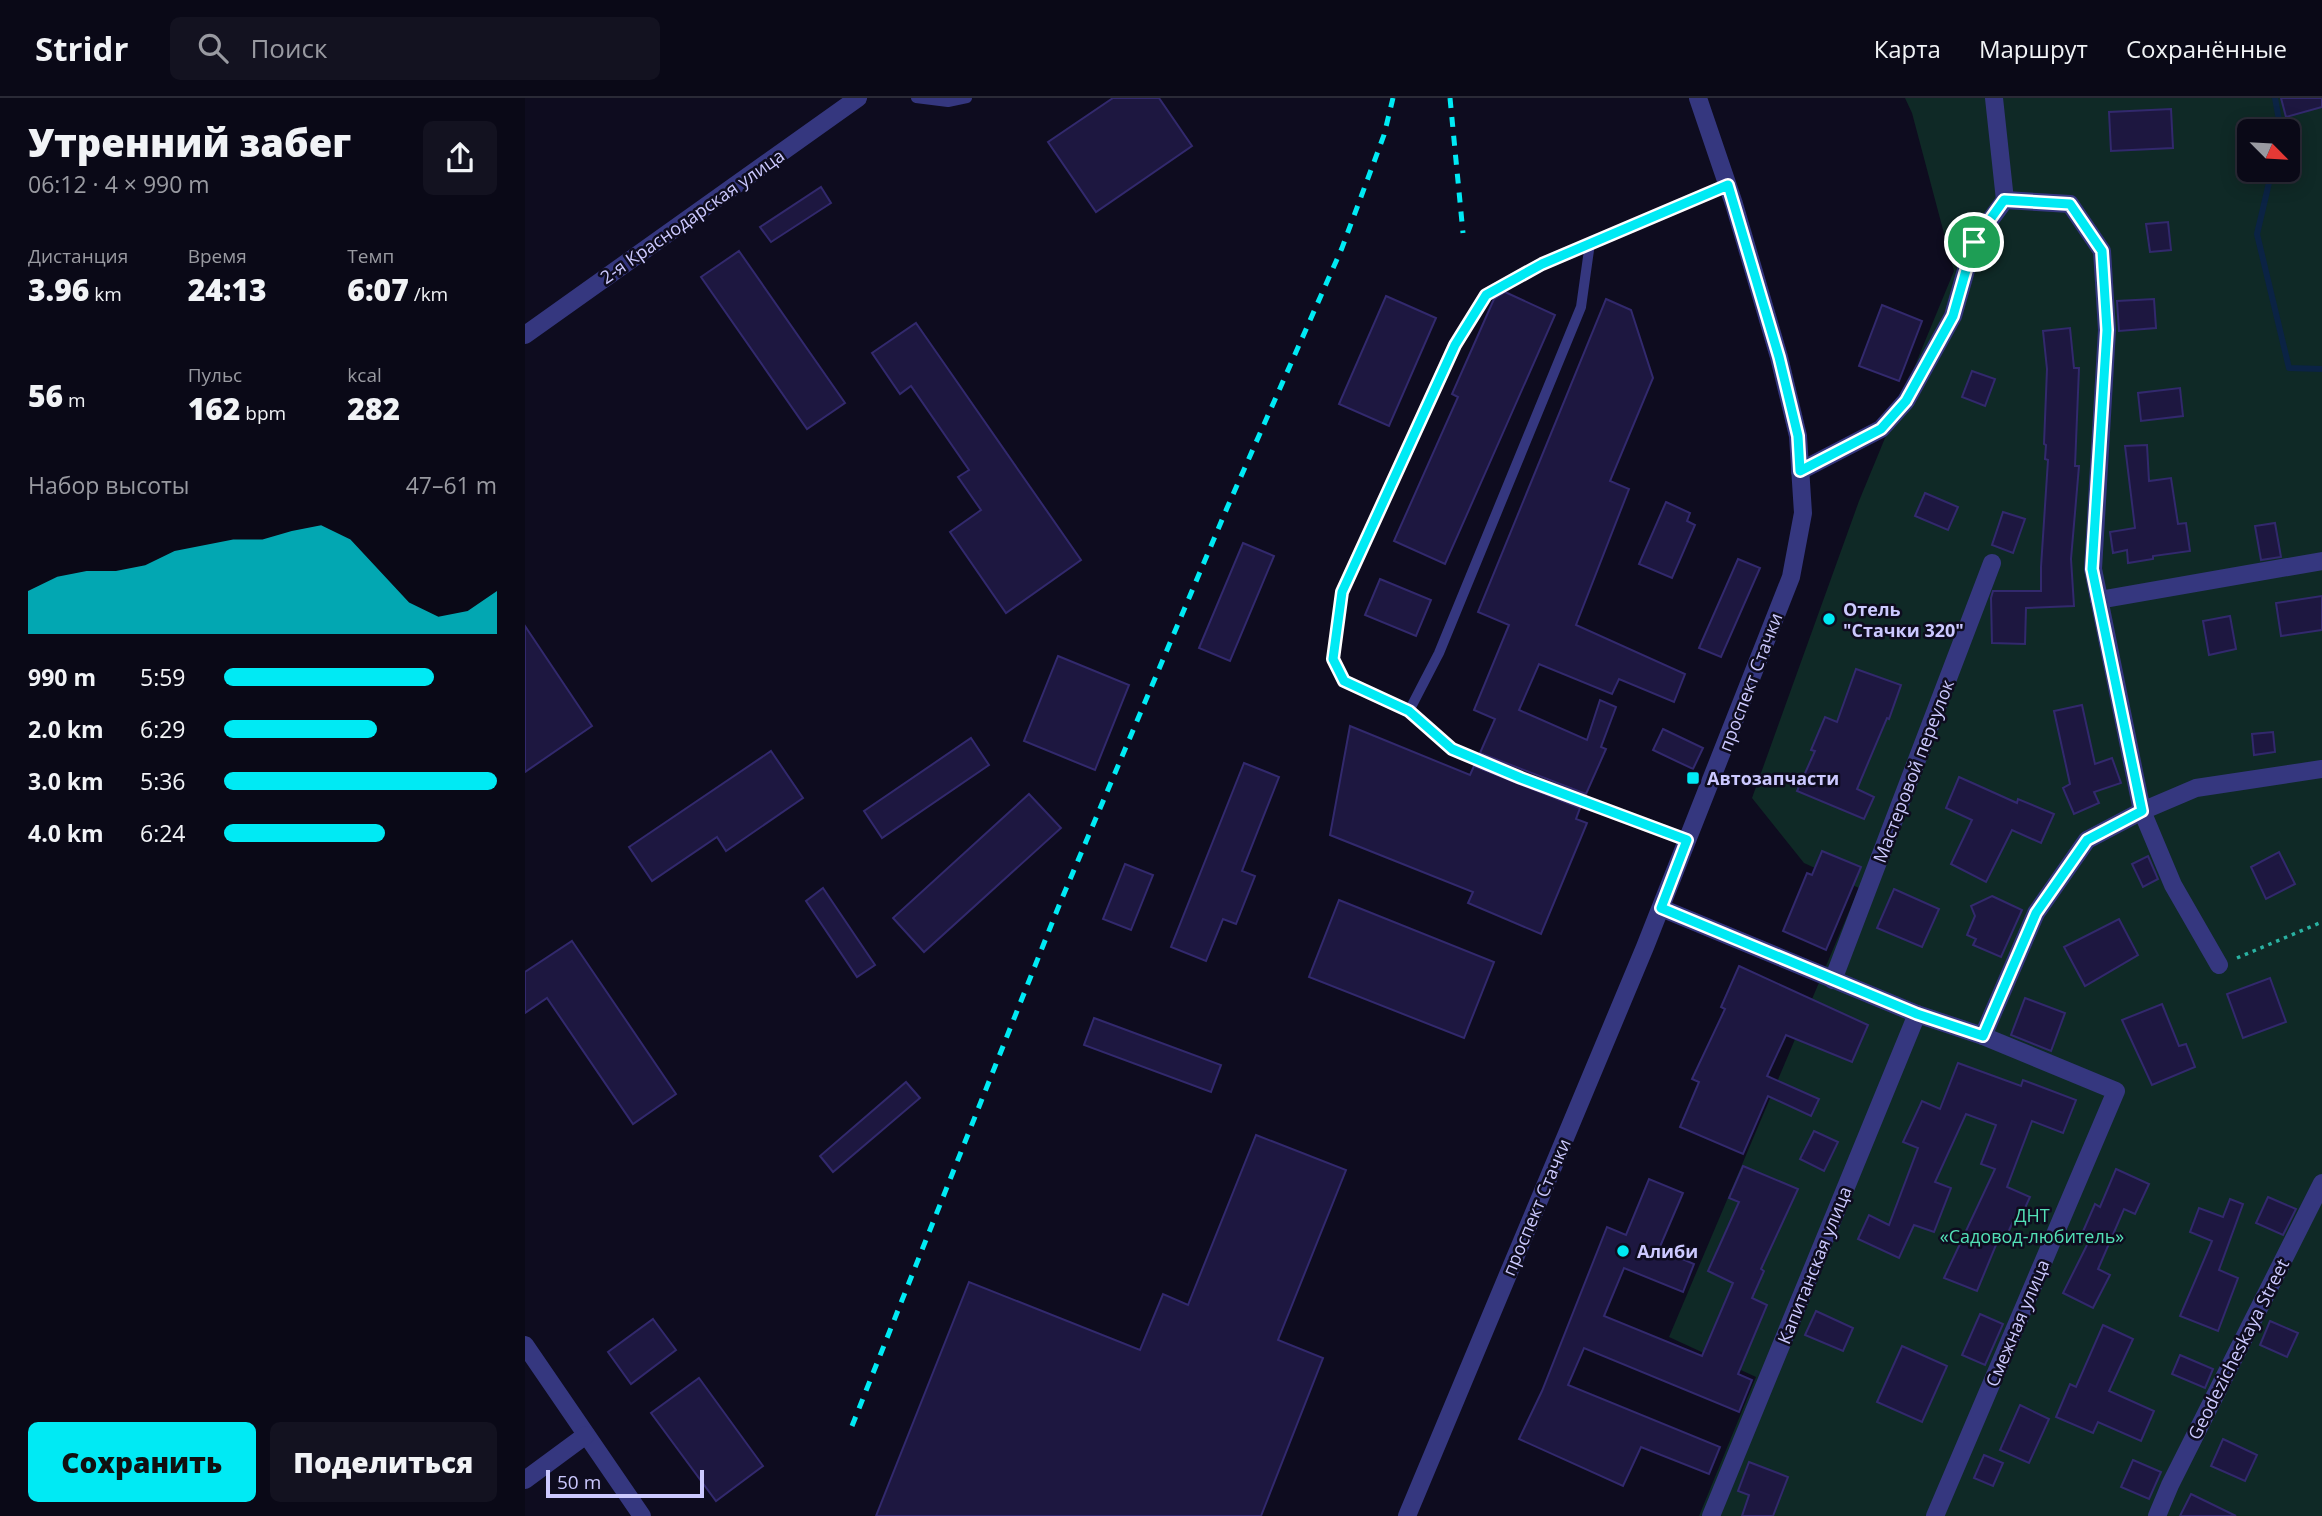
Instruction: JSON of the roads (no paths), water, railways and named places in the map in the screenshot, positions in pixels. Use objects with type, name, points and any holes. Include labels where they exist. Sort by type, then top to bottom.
[{"type":"street","name":"2-я Краснодарская улица","points":[[525,335],[858,98]]},
{"type":"street","name":"проспект Стачки","points":[[1407,1516],[1661,908],[1791,577],[1803,513],[1798,436],[1779,357],[1728,185],[1698,98]]},
{"type":"street","points":[[1800,471],[1881,429],[1906,401],[1953,316],[1974,242],[2004,200],[1994,98]]},
{"type":"street","points":[[2004,200],[2070,204],[2102,251],[2107,330],[2092,569],[2142,811],[2173,885],[2219,965]]},
{"type":"street","points":[[2099,600],[2322,561]]},
{"type":"street","name":"Мастеровой переулок","points":[[1833,980],[1992,563]]},
{"type":"street","points":[[1661,908],[1917,1014],[1983,1036],[2036,913],[2087,840],[2142,811],[2196,788],[2322,769]]},
{"type":"street","name":"Капитанская улица","points":[[1711,1516],[1917,1014]]},
{"type":"street","name":"Смежная улица","points":[[1935,1516],[2116,1091],[1983,1036]]},
{"type":"street","name":"Geodezicheskaya Street","points":[[2157,1516],[2322,1183]]},
{"type":"street","points":[[525,1345],[642,1516]]},
{"type":"street","points":[[525,1480],[586,1435]]},
{"type":"lane","points":[[916,98],[948,102],[967,98]]},
{"type":"lane","points":[[1687,840],[1521,778],[1452,749],[1409,711],[1344,681],[1333,659],[1342,592],[1455,345],[1486,295],[1542,264],[1728,185]]},
{"type":"lane","points":[[1409,711],[1439,653],[1581,307],[1590,243]]},
{"type":"waterway","points":[[2275,98],[2279,119]]},
{"type":"waterway","points":[[2269,182],[2257,234],[2289,368],[2322,369]]},
{"type":"railway","points":[[852,1426],[1060,903],[1227,508],[1342,248],[1384,135],[1393,98]]},
{"type":"railway","points":[[1450,98],[1463,233]]},
{"type":"place","name":"Отель \"Стачки 320\"","points":[[1829,619]]},
{"type":"place","name":"Автозапчасти","points":[[1693,778]]},
{"type":"place","name":"Алиби","points":[[1623,1251]]},
{"type":"park label","name":"ДНТ «Садовод-любитель»","points":[[2032,1225]]}]
